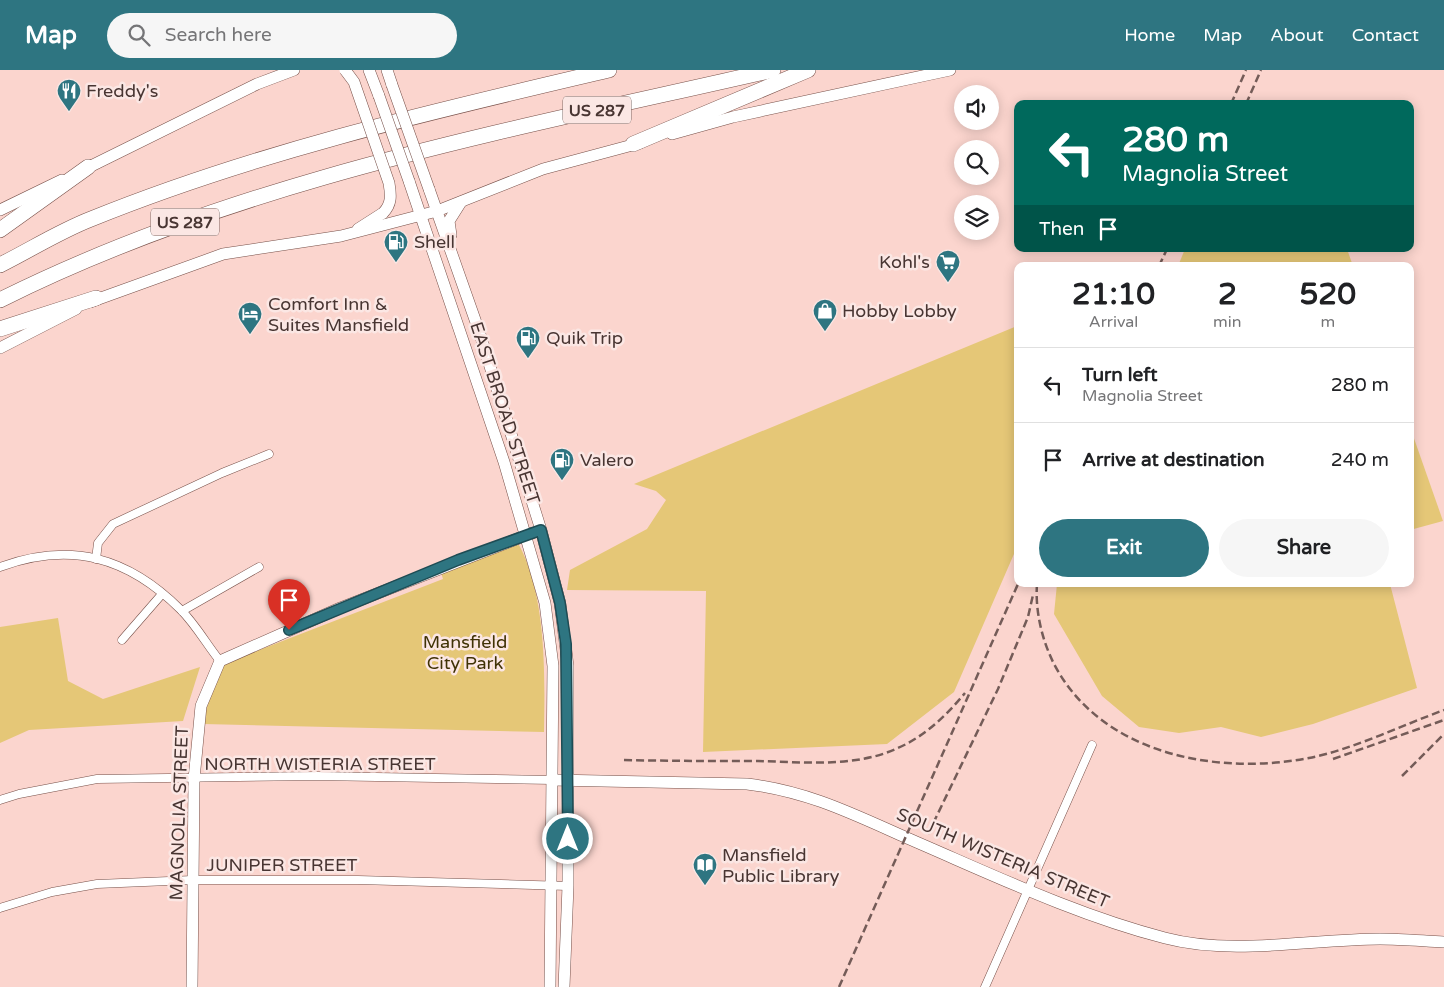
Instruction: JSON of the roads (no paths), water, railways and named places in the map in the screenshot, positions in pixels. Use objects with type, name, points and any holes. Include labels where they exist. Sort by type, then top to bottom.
[{"type":"highway","name":"US 287","points":[[0,264],[88,220],[154,194],[262,157],[412,116],[609,70]]},
{"type":"highway","name":"US 287","points":[[0,300],[82,263],[197,217],[376,162],[773,70]]},
{"type":"highway","points":[[633,144],[808,70]]},
{"type":"highway","points":[[0,230],[88,167]]},
{"type":"highway","points":[[0,329],[96,298]]},
{"type":"main road","points":[[0,210],[257,84],[294,70]]},
{"type":"main road","points":[[345,70],[354,82],[389,183],[390,204],[383,213],[352,233]]},
{"type":"main road","name":"EAST BROAD STREET","points":[[369,70],[421,215],[504,462],[527,534],[545,603],[553,666],[550,987]]},
{"type":"main road","name":"EAST BROAD STREET","points":[[387,70],[479,331],[541,530],[560,603],[568,666],[568,886],[564,987]]},
{"type":"main road","points":[[0,348],[96,298],[223,254],[352,233],[437,211],[543,169],[633,144],[733,117],[950,70]]},
{"type":"main road","points":[[452,252],[449,221],[462,200]]},
{"type":"main road","points":[[462,336],[479,331]]},
{"type":"main road","points":[[504,462],[518,457]]},
{"type":"main road","points":[[220,662],[340,608],[541,530]]},
{"type":"main road","points":[[545,603],[560,603]]},
{"type":"main road","name":"MAGNOLIA STREET","points":[[192,987],[194,779],[201,706],[220,662]]},
{"type":"main road","points":[[553,666],[568,666]]},
{"type":"main road","name":"SOUTH WISTERIA STREET","points":[[553,780],[747,784],[778,787],[846,809],[1028,889],[1125,926],[1166,939],[1202,944],[1282,946],[1379,939],[1444,942]]},
{"type":"street","points":[[96,558],[98,543],[113,524],[222,472],[269,454]]},
{"type":"street","points":[[0,567],[20,560],[62,554],[96,558],[130,570],[182,611],[220,662]]},
{"type":"street","points":[[182,611],[259,567]]},
{"type":"street","points":[[122,640],[162,594]]},
{"type":"street","points":[[985,987],[1092,745]]},
{"type":"street","name":"NORTH WISTERIA STREET","points":[[0,800],[19,794],[97,779],[317,776],[553,780]]},
{"type":"street","name":"JUNIPER STREET","points":[[0,908],[52,892],[97,884],[193,880],[358,880],[568,886]]},
{"type":"railway","points":[[1233,100],[1246,70]]},
{"type":"railway","points":[[1248,100],[1261,70]]},
{"type":"railway","points":[[1161,262],[1166,252]]},
{"type":"railway","points":[[839,987],[1017,587]]},
{"type":"railway","points":[[1037,587],[1038,615],[1046,645],[1054,664],[1075,695],[1101,719],[1131,738],[1164,751],[1200,760],[1237,764],[1273,763],[1309,758],[1359,743],[1444,710]]},
{"type":"railway","points":[[928,834],[998,689],[1028,617],[1033,595]]},
{"type":"railway","points":[[624,760],[811,763],[864,759],[898,748],[917,738],[943,717],[965,693]]},
{"type":"railway","points":[[1333,759],[1444,720]]},
{"type":"railway","points":[[1402,776],[1444,734]]},
{"type":"place","name":"Freddy's","points":[[69,112]]},
{"type":"place","name":"Shell","points":[[396,263]]},
{"type":"place","name":"Kohl's","points":[[948,283]]},
{"type":"place","name":"Hobby Lobby","points":[[825,332]]},
{"type":"place","name":"Comfort Inn & Suites Mansfield","points":[[250,335]]},
{"type":"place","name":"Quik Trip","points":[[528,359]]},
{"type":"place","name":"Valero","points":[[562,481]]},
{"type":"place","name":"Mansfield Public Library","points":[[705,886]]},
{"type":"park label","name":"Mansfield City Park","points":[[465,652]]}]
